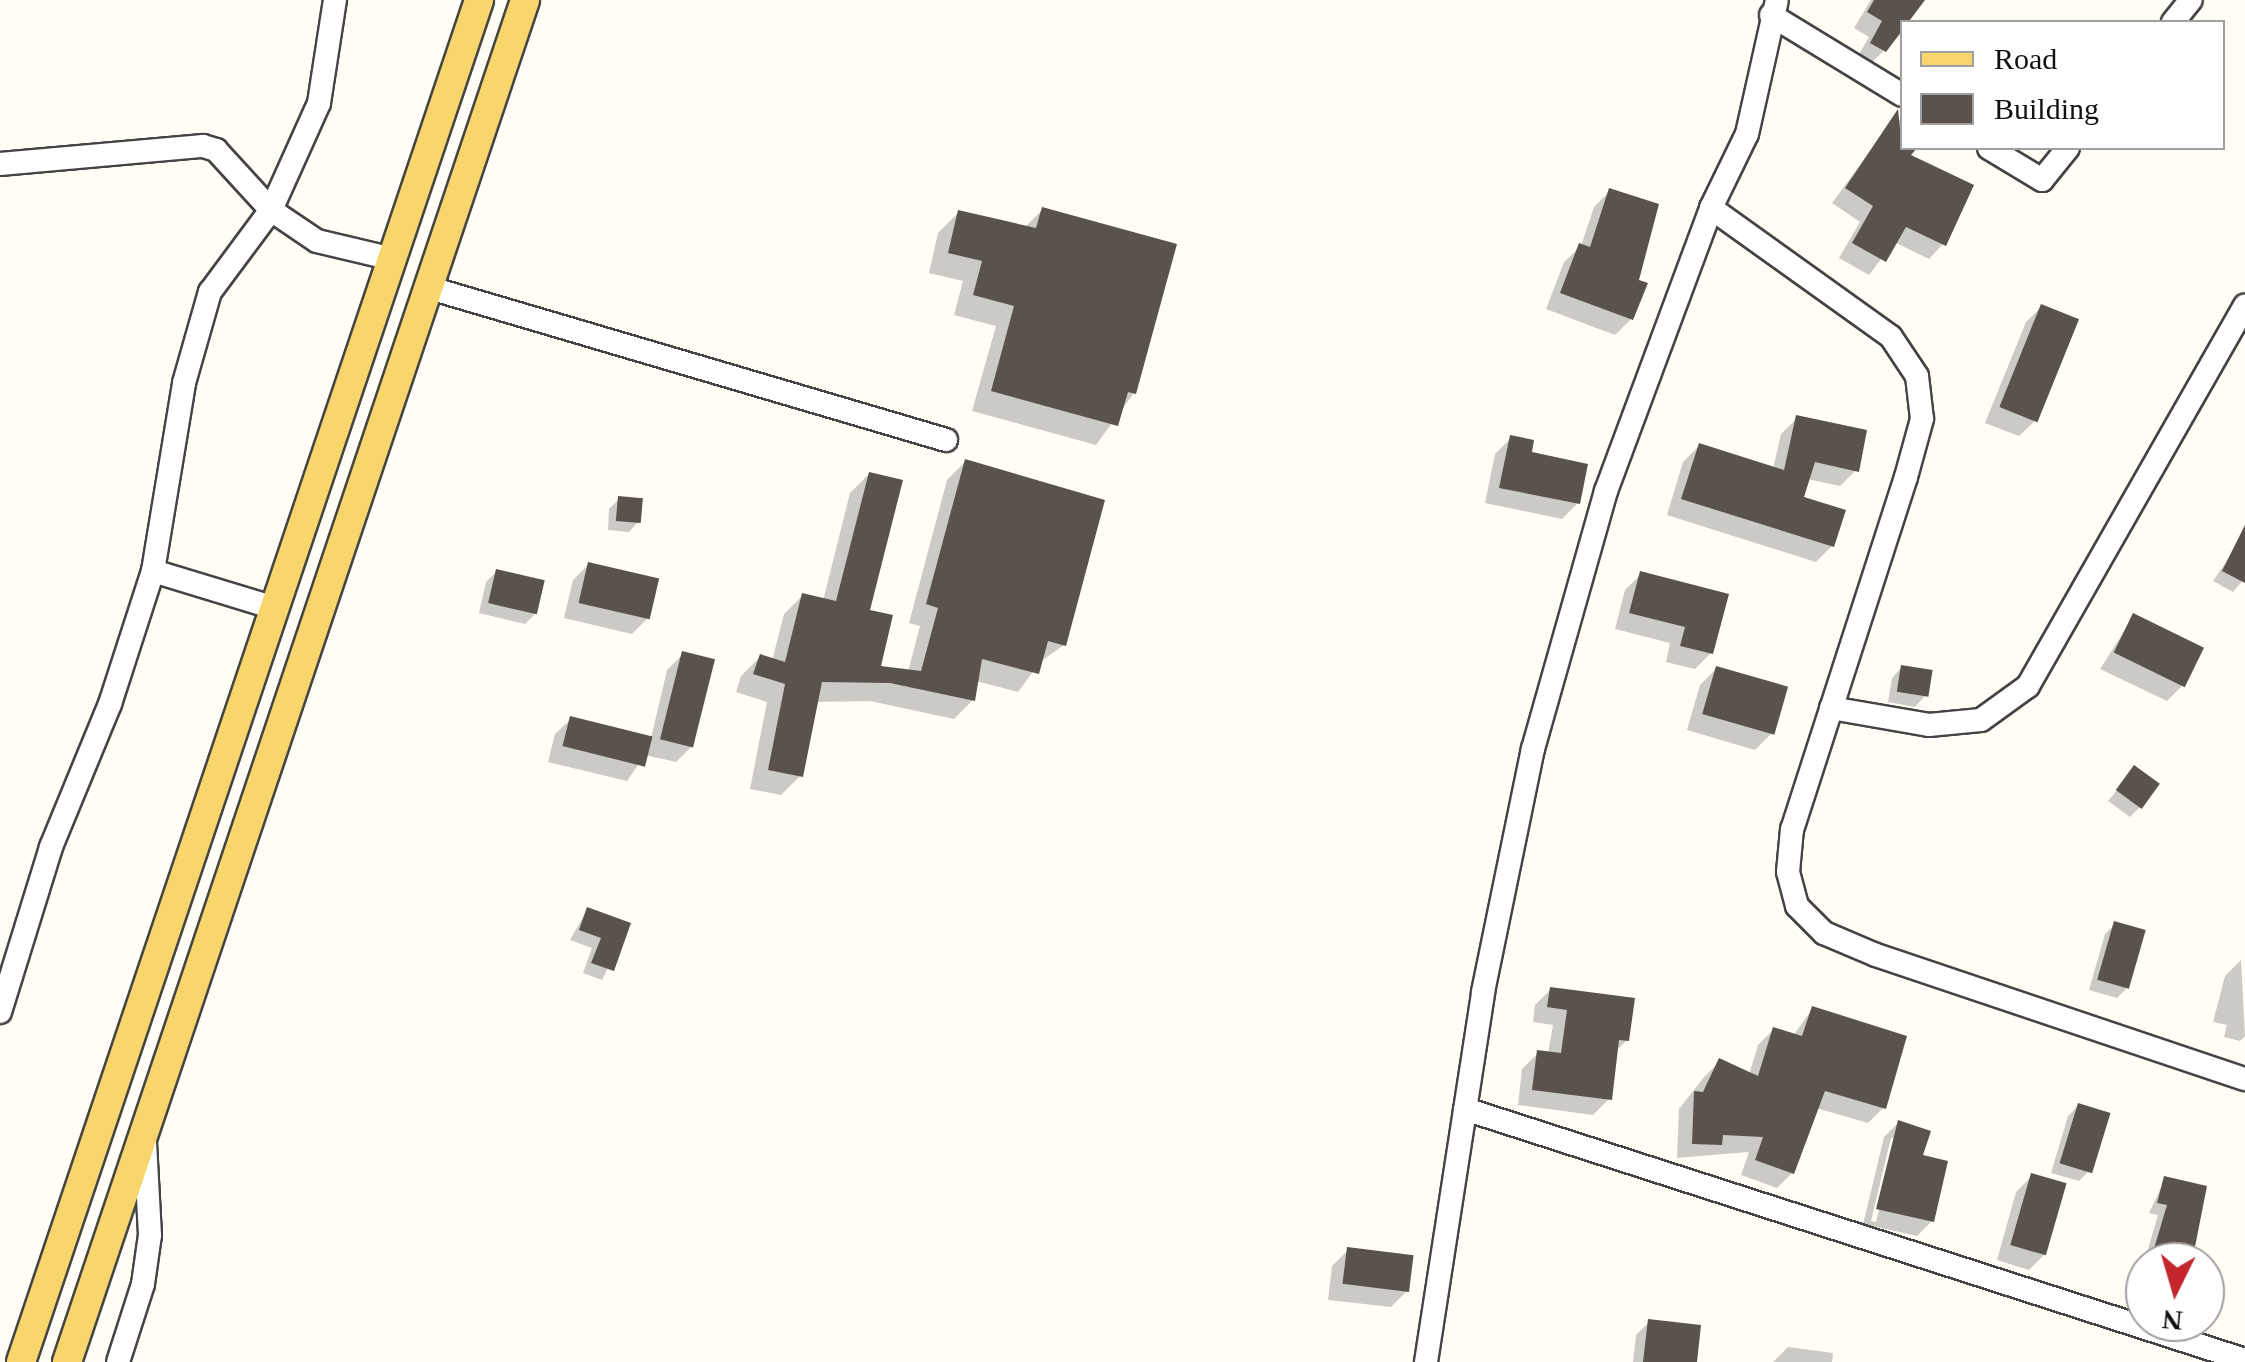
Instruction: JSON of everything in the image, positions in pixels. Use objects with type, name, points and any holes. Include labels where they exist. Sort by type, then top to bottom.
[{"type":"main road","points":[[22,1362],[479,0]]},
{"type":"main road","points":[[67,1362],[525,0]]},
{"type":"street","points":[[0,1012],[51,848],[110,704],[153,571],[184,383],[210,292],[271,210],[319,103],[335,0]]},
{"type":"street","points":[[2174,20],[2191,0]]},
{"type":"street","points":[[1426,1362],[1465,1110],[1533,749],[1606,491],[1711,208],[1747,134],[1774,8],[1900,94]]},
{"type":"street","points":[[0,164],[203,146],[216,150],[271,210],[317,241],[393,259]]},
{"type":"street","points":[[1992,150],[2042,180],[2066,150]]},
{"type":"street","points":[[1711,208],[1891,336],[1916,376],[1922,420],[1792,829],[1788,872],[1797,906],[1824,932],[2245,1079]]},
{"type":"street","points":[[430,288],[946,440]]},
{"type":"street","points":[[1831,708],[1928,725],[1982,720],[2028,686],[2245,306]]},
{"type":"street","points":[[153,571],[275,608]]},
{"type":"street","points":[[1465,1110],[2245,1360]]},
{"type":"street","points":[[118,1362],[144,1284],[150,1235],[144,1134]]},
{"type":"building","points":[[1874,0],[1925,0],[1910,20],[1900,20],[1900,33],[1886,52],[1870,43],[1882,21],[1867,12]]},
{"type":"building","points":[[1898,109],[1900,150],[1915,150],[1911,155],[1974,185],[1946,246],[1906,227],[1886,262],[1852,243],[1873,206],[1845,188]]},
{"type":"building","points":[[1609,188],[1659,204],[1639,280],[1648,283],[1633,320],[1560,293],[1579,243],[1590,247]]},
{"type":"building","points":[[1042,207],[1177,244],[1136,394],[1128,392],[1118,426],[991,391],[1014,306],[973,295],[982,261],[948,253],[958,210],[1036,228]]},
{"type":"building","points":[[2041,304],[2079,319],[2037,422],[1999,407]]},
{"type":"building","points":[[1796,415],[1867,430],[1859,472],[1815,462],[1804,497],[1846,510],[1834,547],[1681,499],[1699,443],[1784,470]]},
{"type":"building","points":[[1510,435],[1534,440],[1532,452],[1588,464],[1580,504],[1499,488]]},
{"type":"building","points":[[965,459],[1105,500],[1066,646],[1048,641],[1039,674],[982,659],[975,701],[890,683],[822,682],[803,777],[768,770],[785,684],[753,674],[760,654],[785,662],[802,593],[836,601],[869,472],[903,480],[870,610],[893,615],[881,666],[921,671],[938,608],[926,604]]},
{"type":"building","points":[[618,496],[643,498],[641,523],[616,521]]},
{"type":"building","points":[[2245,525],[2245,583],[2222,571]]},
{"type":"building","points":[[588,562],[659,578],[650,619],[579,603]]},
{"type":"building","points":[[496,569],[545,580],[537,614],[488,603]]},
{"type":"building","points":[[1640,571],[1729,594],[1713,654],[1680,646],[1685,627],[1629,613]]},
{"type":"building","points":[[2133,613],[2204,648],[2185,687],[2114,653]]},
{"type":"building","points":[[682,651],[715,659],[693,748],[660,739]]},
{"type":"building","points":[[1901,665],[1933,670],[1928,697],[1897,692]]},
{"type":"building","points":[[1716,666],[1788,687],[1774,735],[1702,714]]},
{"type":"building","points":[[570,716],[652,737],[645,767],[563,746]]},
{"type":"building","points":[[2134,765],[2160,784],[2142,809],[2116,790]]},
{"type":"building","points":[[587,907],[631,923],[614,971],[591,963],[601,938],[579,930]]},
{"type":"building","points":[[2114,921],[2146,930],[2129,989],[2097,980]]},
{"type":"building","points":[[1550,987],[1635,998],[1629,1041],[1619,1040],[1612,1100],[1532,1090],[1537,1050],[1561,1053],[1567,1010],[1547,1007]]},
{"type":"building","points":[[1812,1006],[1907,1036],[1886,1109],[1825,1091],[1794,1174],[1755,1160],[1763,1137],[1723,1135],[1722,1145],[1692,1144],[1694,1091],[1703,1092],[1719,1058],[1758,1076],[1773,1027],[1802,1036]]},
{"type":"building","points":[[2078,1103],[2111,1113],[2092,1173],[2060,1163]]},
{"type":"building","points":[[1898,1120],[1931,1131],[1923,1155],[1948,1161],[1934,1222],[1876,1209]]},
{"type":"building","points":[[2031,1173],[2067,1183],[2046,1255],[2010,1245]]},
{"type":"building","points":[[2164,1176],[2207,1186],[2196,1242],[2156,1242],[2167,1205],[2157,1203]]},
{"type":"building","points":[[1347,1247],[1414,1255],[1409,1292],[1342,1284]]},
{"type":"building","points":[[1648,1319],[1701,1325],[1697,1362],[1643,1362]]}]
